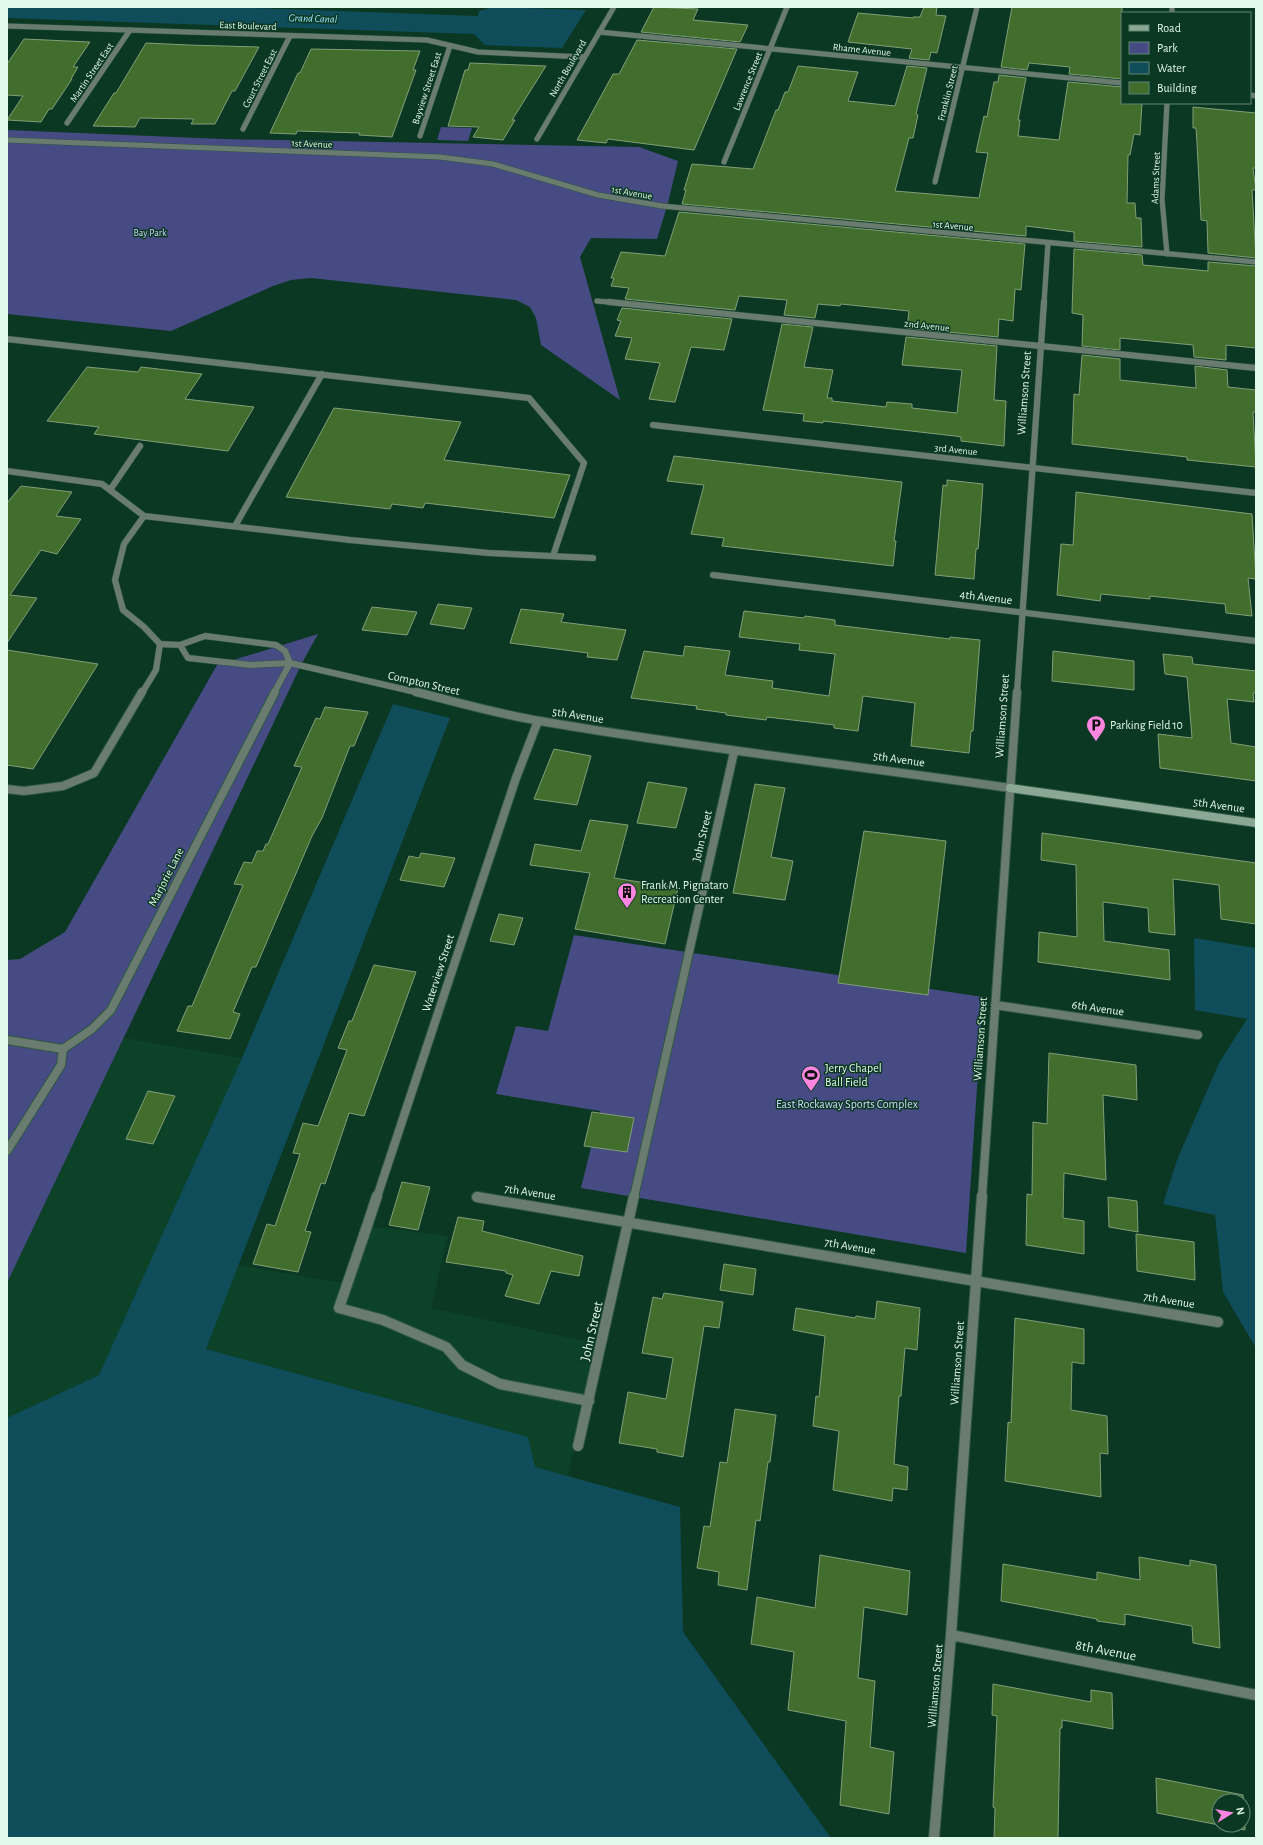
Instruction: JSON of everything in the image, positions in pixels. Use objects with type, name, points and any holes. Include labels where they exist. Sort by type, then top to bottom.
[{"type":"street","name":"North Boulevard","points":[[537,139],[614,7]]},
{"type":"street","name":"Lawrence Street","points":[[724,162],[787,7]]},
{"type":"street","name":"Franklin Street","points":[[935,182],[977,7]]},
{"type":"street","name":"East Boulevard","points":[[7,26],[427,40],[478,52],[584,57]]},
{"type":"street","name":"Martin Street East","points":[[67,123],[130,30]]},
{"type":"street","name":"Rhame Avenue","points":[[599,32],[1121,83]]},
{"type":"street","name":"Court Street East","points":[[243,129],[290,36]]},
{"type":"street","name":"Bayview Street East","points":[[420,136],[450,46]]},
{"type":"street","name":"Adams Street","points":[[1167,104],[1162,198],[1167,254]]},
{"type":"street","name":"1st Avenue","points":[[7,140],[440,157],[494,164],[598,195],[662,206],[1256,262]]},
{"type":"street","name":"Williamson Street","points":[[934,1838],[951,1635],[974,1281],[995,1005],[1031,467],[1048,242]]},
{"type":"street","name":"2nd Avenue","points":[[597,301],[1256,368]]},
{"type":"street","points":[[7,339],[529,398],[584,463],[553,556]]},
{"type":"street","points":[[235,526],[322,374]]},
{"type":"street","name":"3rd Avenue","points":[[653,425],[1256,493]]},
{"type":"street","points":[[110,490],[140,446]]},
{"type":"street","points":[[7,471],[102,484],[144,516],[350,540],[489,553],[593,558]]},
{"type":"street","points":[[144,516],[124,544],[115,580],[124,610],[160,644],[180,645],[205,636],[276,645],[284,651],[290,663],[266,666],[188,658],[180,645]]},
{"type":"street","name":"4th Avenue","points":[[713,575],[1256,641]]},
{"type":"street","points":[[7,789],[24,792],[63,786],[94,773],[156,670],[160,644]]},
{"type":"street","name":"Compton Street","points":[[290,663],[538,721]]},
{"type":"street","name":"Marjorie Lane","points":[[63,1049],[92,1029],[111,1010],[290,663]]},
{"type":"street","name":"5th Avenue","points":[[538,721],[734,752],[880,769],[1256,823]]},
{"type":"street","name":"Waterview Street","points":[[538,721],[516,778],[339,1308],[384,1320],[446,1347],[462,1365],[500,1384],[589,1401]]},
{"type":"street","name":"John Street","points":[[578,1446],[630,1222],[689,949],[734,752]]},
{"type":"street","name":"6th Avenue","points":[[995,1005],[1198,1036]]},
{"type":"street","points":[[7,1040],[63,1049],[60,1065],[7,1151]]},
{"type":"street","name":"7th Avenue","points":[[477,1197],[1218,1322]]},
{"type":"street","name":"8th Avenue","points":[[951,1635],[1256,1695]]},
{"type":"shaded area","points":[[124,1038],[242,1058],[99,1375],[7,1418],[7,1283]]},
{"type":"shaded area","points":[[361,1225],[448,1236],[431,1308],[598,1344],[568,1476],[535,1467],[528,1437],[206,1349],[238,1265],[342,1283]]},
{"type":"green space","points":[[441,127],[472,128],[468,141],[437,140]]},
{"type":"green space","name":"Bay Park","points":[[7,130],[223,139],[639,147],[678,161],[668,203],[657,239],[591,238],[580,257],[620,400],[541,345],[536,318],[530,307],[516,300],[311,278],[291,280],[273,286],[171,331],[7,314]]},
{"type":"green space","points":[[318,634],[302,663],[7,1283],[7,960],[20,959],[65,932],[217,665]]},
{"type":"green space","name":"East Rockaway Sports Complex","points":[[574,935],[983,997],[966,1253],[581,1188],[600,1111],[496,1094],[516,1026],[548,1031]]},
{"type":"water","name":"Grand Canal","points":[[7,7],[224,7],[478,16],[479,11],[493,7],[586,10],[562,48],[485,45],[474,34],[7,18]]},
{"type":"water","points":[[393,704],[450,718],[206,1349],[528,1437],[535,1467],[680,1507],[683,1632],[831,1838],[7,1838],[7,1418],[99,1375],[242,1058]]},
{"type":"water","points":[[1194,938],[1256,948],[1256,1348],[1223,1292],[1215,1215],[1163,1204],[1177,1160],[1219,1063],[1247,1019],[1195,1010]]},
{"type":"building","points":[[654,7],[698,9],[693,20],[748,25],[740,42],[641,32]]},
{"type":"building","points":[[924,7],[937,7],[936,15],[946,16],[937,53],[931,52],[929,60],[909,58],[912,49],[848,42],[858,13],[913,18],[920,17]]},
{"type":"building","points":[[1012,7],[1122,7],[1121,79],[1069,74],[1070,67],[1029,63],[1027,70],[1001,67]]},
{"type":"building","points":[[24,39],[90,42],[73,67],[78,67],[72,79],[52,109],[49,109],[41,122],[7,120],[23,96],[7,95],[7,64]]},
{"type":"building","points":[[637,40],[737,49],[694,150],[608,139],[606,143],[577,140],[613,74],[619,74]]},
{"type":"building","points":[[146,43],[259,47],[235,91],[232,91],[215,124],[191,124],[194,119],[140,118],[135,127],[93,126],[114,93],[116,93]]},
{"type":"building","points":[[311,49],[420,51],[413,70],[416,70],[392,137],[359,135],[360,133],[297,131],[296,134],[270,133]]},
{"type":"building","points":[[470,63],[546,66],[512,120],[515,120],[503,140],[473,137],[479,127],[448,126],[465,70],[468,70]]},
{"type":"building","points":[[798,66],[858,72],[848,101],[895,106],[907,66],[927,68],[916,114],[918,115],[913,138],[909,138],[895,191],[979,198],[988,153],[976,152],[984,116],[987,117],[994,82],[998,82],[999,75],[1026,78],[1018,120],[1020,120],[1018,136],[1059,140],[1068,82],[1121,87],[1121,104],[1142,104],[1140,135],[1134,134],[1130,155],[1128,155],[1127,203],[1135,203],[1136,218],[1141,218],[1142,247],[1074,241],[1074,232],[1026,226],[1026,236],[682,204],[686,190],[684,190],[692,164],[753,169],[776,110],[778,110],[785,92],[788,92]]},
{"type":"building","points":[[1193,107],[1256,113],[1256,168],[1253,168],[1256,190],[1252,190],[1256,258],[1208,253],[1207,221],[1201,220],[1196,128],[1193,128]]},
{"type":"building","points":[[679,212],[1025,244],[1021,290],[1015,289],[1013,321],[999,319],[998,337],[907,328],[909,311],[841,304],[840,306],[818,304],[815,318],[784,315],[787,300],[739,296],[735,310],[625,299],[629,288],[611,286],[614,278],[611,278],[621,252],[665,256]]},
{"type":"building","points":[[1074,249],[1142,255],[1143,265],[1208,271],[1208,262],[1256,266],[1256,348],[1226,345],[1226,360],[1194,357],[1193,345],[1120,338],[1120,350],[1082,346],[1083,315],[1072,313]]},
{"type":"building","points":[[622,308],[732,319],[724,350],[691,347],[675,402],[673,402],[649,399],[660,363],[625,359],[632,338],[615,336],[621,321],[617,320]]},
{"type":"building","points":[[782,324],[813,327],[804,367],[833,370],[827,398],[832,398],[832,401],[886,407],[887,402],[912,404],[912,408],[957,413],[962,370],[902,365],[906,337],[997,346],[994,400],[1006,401],[1004,446],[961,441],[961,437],[955,436],[823,421],[823,423],[803,421],[804,414],[763,410]]},
{"type":"building","points":[[1082,355],[1120,359],[1120,380],[1196,388],[1195,366],[1227,370],[1228,387],[1256,390],[1256,412],[1253,412],[1256,467],[1187,460],[1187,457],[1072,444],[1074,394],[1079,395]]},
{"type":"building","points":[[87,367],[138,372],[141,367],[202,374],[185,399],[254,407],[228,451],[94,434],[99,427],[47,421]]},
{"type":"building","points":[[334,408],[461,422],[444,460],[570,475],[554,518],[425,503],[423,508],[392,504],[390,509],[286,497]]},
{"type":"building","points":[[674,456],[902,482],[894,541],[896,541],[893,566],[722,546],[724,538],[691,534],[704,485],[667,481]]},
{"type":"building","points":[[947,480],[983,484],[974,579],[935,575],[943,485],[947,486]]},
{"type":"building","points":[[21,486],[72,492],[56,516],[81,519],[57,554],[41,550],[10,595],[37,598],[7,643],[7,503]]},
{"type":"building","points":[[1076,492],[1252,514],[1256,579],[1248,578],[1252,616],[1226,613],[1225,604],[1150,596],[1150,599],[1101,594],[1100,601],[1057,595],[1061,544],[1073,545]]},
{"type":"building","points":[[438,604],[472,608],[464,629],[430,624]]},
{"type":"building","points":[[372,607],[417,612],[407,635],[362,630]]},
{"type":"building","points":[[521,609],[564,614],[561,622],[626,630],[617,660],[587,657],[588,653],[510,643]]},
{"type":"building","points":[[744,611],[835,620],[835,625],[950,639],[950,637],[980,640],[973,731],[971,731],[969,753],[911,746],[915,703],[863,696],[858,731],[834,728],[834,725],[767,717],[766,720],[726,715],[726,713],[696,709],[697,706],[631,698],[644,651],[683,656],[685,646],[730,651],[725,675],[773,681],[772,688],[829,696],[835,654],[799,650],[800,644],[739,637]]},
{"type":"building","points":[[7,650],[98,664],[33,769],[7,765]]},
{"type":"building","points":[[1053,651],[1134,661],[1134,690],[1052,681]]},
{"type":"building","points":[[1163,654],[1192,657],[1193,664],[1256,671],[1256,693],[1253,693],[1254,702],[1227,699],[1231,743],[1256,747],[1256,781],[1160,768],[1158,734],[1192,738],[1187,677],[1165,674]]},
{"type":"building","points":[[325,707],[368,712],[354,746],[350,746],[322,818],[312,836],[256,967],[252,967],[233,1012],[240,1014],[230,1039],[177,1031],[188,1006],[192,1006],[243,885],[234,884],[244,862],[252,863],[257,851],[263,851],[266,844],[268,844],[302,767],[294,766],[316,718],[320,719]]},
{"type":"building","points":[[554,749],[591,756],[577,805],[534,799]]},
{"type":"building","points":[[648,782],[687,788],[676,828],[637,823]]},
{"type":"building","points":[[755,784],[785,788],[771,857],[793,861],[785,900],[733,893]]},
{"type":"building","name":"Frank M. Pignataro Recreation Center","points":[[590,820],[628,825],[614,878],[678,888],[665,944],[575,929],[590,873],[530,865],[535,844],[581,851]]},
{"type":"building","points":[[864,831],[946,841],[928,995],[838,983]]},
{"type":"building","points":[[1042,833],[1256,863],[1256,924],[1221,919],[1219,885],[1173,879],[1175,935],[1149,932],[1148,908],[1103,902],[1104,941],[1169,950],[1170,980],[1038,962],[1039,932],[1077,937],[1076,865],[1041,860]]},
{"type":"building","points":[[421,853],[455,858],[444,887],[400,880],[409,856],[419,858]]},
{"type":"building","points":[[499,914],[523,918],[514,945],[490,941]]},
{"type":"building","points":[[374,965],[416,972],[364,1116],[349,1113],[325,1184],[321,1183],[305,1231],[311,1232],[298,1272],[253,1264],[267,1224],[275,1226],[300,1154],[293,1153],[303,1123],[318,1126],[347,1050],[338,1048],[349,1021],[352,1021]]},
{"type":"building","points":[[1049,1053],[1136,1065],[1137,1100],[1103,1095],[1106,1180],[1064,1173],[1063,1218],[1084,1221],[1084,1254],[1026,1245],[1027,1194],[1032,1195],[1033,1122],[1047,1124]]},
{"type":"building","points":[[148,1091],[175,1096],[153,1144],[126,1139]]},
{"type":"building","points":[[592,1112],[634,1118],[627,1152],[584,1146]]},
{"type":"building","points":[[402,1182],[430,1187],[418,1230],[389,1225]]},
{"type":"building","points":[[1108,1197],[1137,1201],[1138,1232],[1109,1227]]},
{"type":"building","points":[[458,1217],[484,1221],[482,1231],[583,1256],[579,1276],[551,1271],[539,1304],[505,1296],[513,1275],[506,1273],[506,1271],[446,1262]]},
{"type":"building","points":[[1136,1234],[1194,1242],[1195,1280],[1137,1271]]},
{"type":"building","points":[[724,1264],[756,1269],[753,1295],[720,1290]]},
{"type":"building","points":[[664,1293],[723,1302],[719,1328],[704,1326],[683,1457],[657,1452],[657,1449],[619,1443],[628,1392],[666,1399],[673,1358],[642,1353],[653,1297],[662,1299]]},
{"type":"building","points":[[877,1301],[920,1308],[917,1350],[905,1348],[901,1396],[899,1396],[894,1464],[908,1467],[907,1490],[893,1488],[892,1501],[833,1490],[839,1431],[813,1426],[816,1396],[819,1397],[825,1336],[793,1330],[796,1308],[855,1318],[856,1316],[875,1319]]},
{"type":"building","points":[[1015,1318],[1084,1329],[1084,1364],[1072,1362],[1071,1410],[1107,1416],[1108,1454],[1100,1453],[1101,1497],[1005,1481],[1008,1422],[1011,1423]]},
{"type":"building","points":[[735,1409],[776,1415],[760,1521],[756,1520],[747,1590],[718,1585],[719,1572],[697,1568],[704,1526],[710,1527],[720,1462],[727,1463]]},
{"type":"building","points":[[820,1555],[910,1571],[907,1615],[864,1607],[858,1678],[875,1681],[870,1747],[894,1752],[889,1814],[840,1805],[846,1721],[788,1710],[794,1652],[751,1644],[757,1597],[815,1608]]},
{"type":"building","points":[[1139,1557],[1190,1566],[1190,1560],[1216,1565],[1220,1648],[1193,1643],[1192,1626],[1125,1614],[1125,1625],[1097,1621],[1097,1619],[1001,1601],[1003,1564],[1097,1580],[1097,1572],[1140,1580]]},
{"type":"building","points":[[993,1684],[1091,1702],[1091,1690],[1112,1693],[1113,1729],[1062,1720],[1062,1728],[1060,1728],[1058,1838],[994,1838],[995,1808],[993,1807],[997,1716],[992,1715]]},
{"type":"building","points":[[1156,1778],[1233,1793],[1211,1793],[1211,1823],[1157,1813]]},
{"type":"place","name":"Parking Field 10","points":[[1096,742]]},
{"type":"place","name":"Frank M. Pignataro Recreation Center","points":[[627,909]]},
{"type":"place","name":"Jerry Chapel Ball Field","points":[[811,1092]]}]
